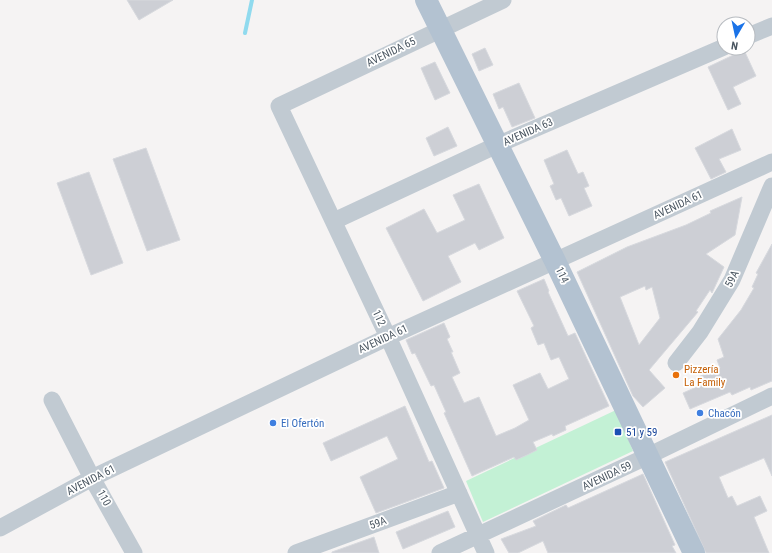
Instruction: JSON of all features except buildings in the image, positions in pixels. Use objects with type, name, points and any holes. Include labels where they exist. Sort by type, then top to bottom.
[{"type":"main road","name":"114","points":[[426,0],[555,261],[694,553]]},
{"type":"street","name":"AVENIDA 65","points":[[279,106],[503,0]]},
{"type":"street","points":[[756,33],[772,26]]},
{"type":"street","name":"AVENIDA 63","points":[[334,221],[497,145],[716,50]]},
{"type":"street","name":"112","points":[[279,106],[388,337],[486,553]]},
{"type":"street","name":"AVENIDA 61","points":[[0,528],[92,478],[388,337],[772,162]]},
{"type":"street","name":"59A","points":[[676,363],[708,320],[732,280],[772,186]]},
{"type":"street","name":"AVENIDA 59","points":[[440,553],[648,456],[772,396]]},
{"type":"street","name":"110","points":[[52,400],[92,478],[134,553]]},
{"type":"street","name":"59A","points":[[296,553],[459,492]]},
{"type":"green space","points":[[616,410],[633,451],[483,522],[466,481]]},
{"type":"waterway","points":[[245,33],[252,0]]},
{"type":"place","name":"Pizzería La Family","points":[[676,375]]},
{"type":"place","name":"Chacón","points":[[700,413]]},
{"type":"place","name":"El Ofertón","points":[[273,423]]},
{"type":"place","name":"51 y 59","points":[[618,432]]}]
